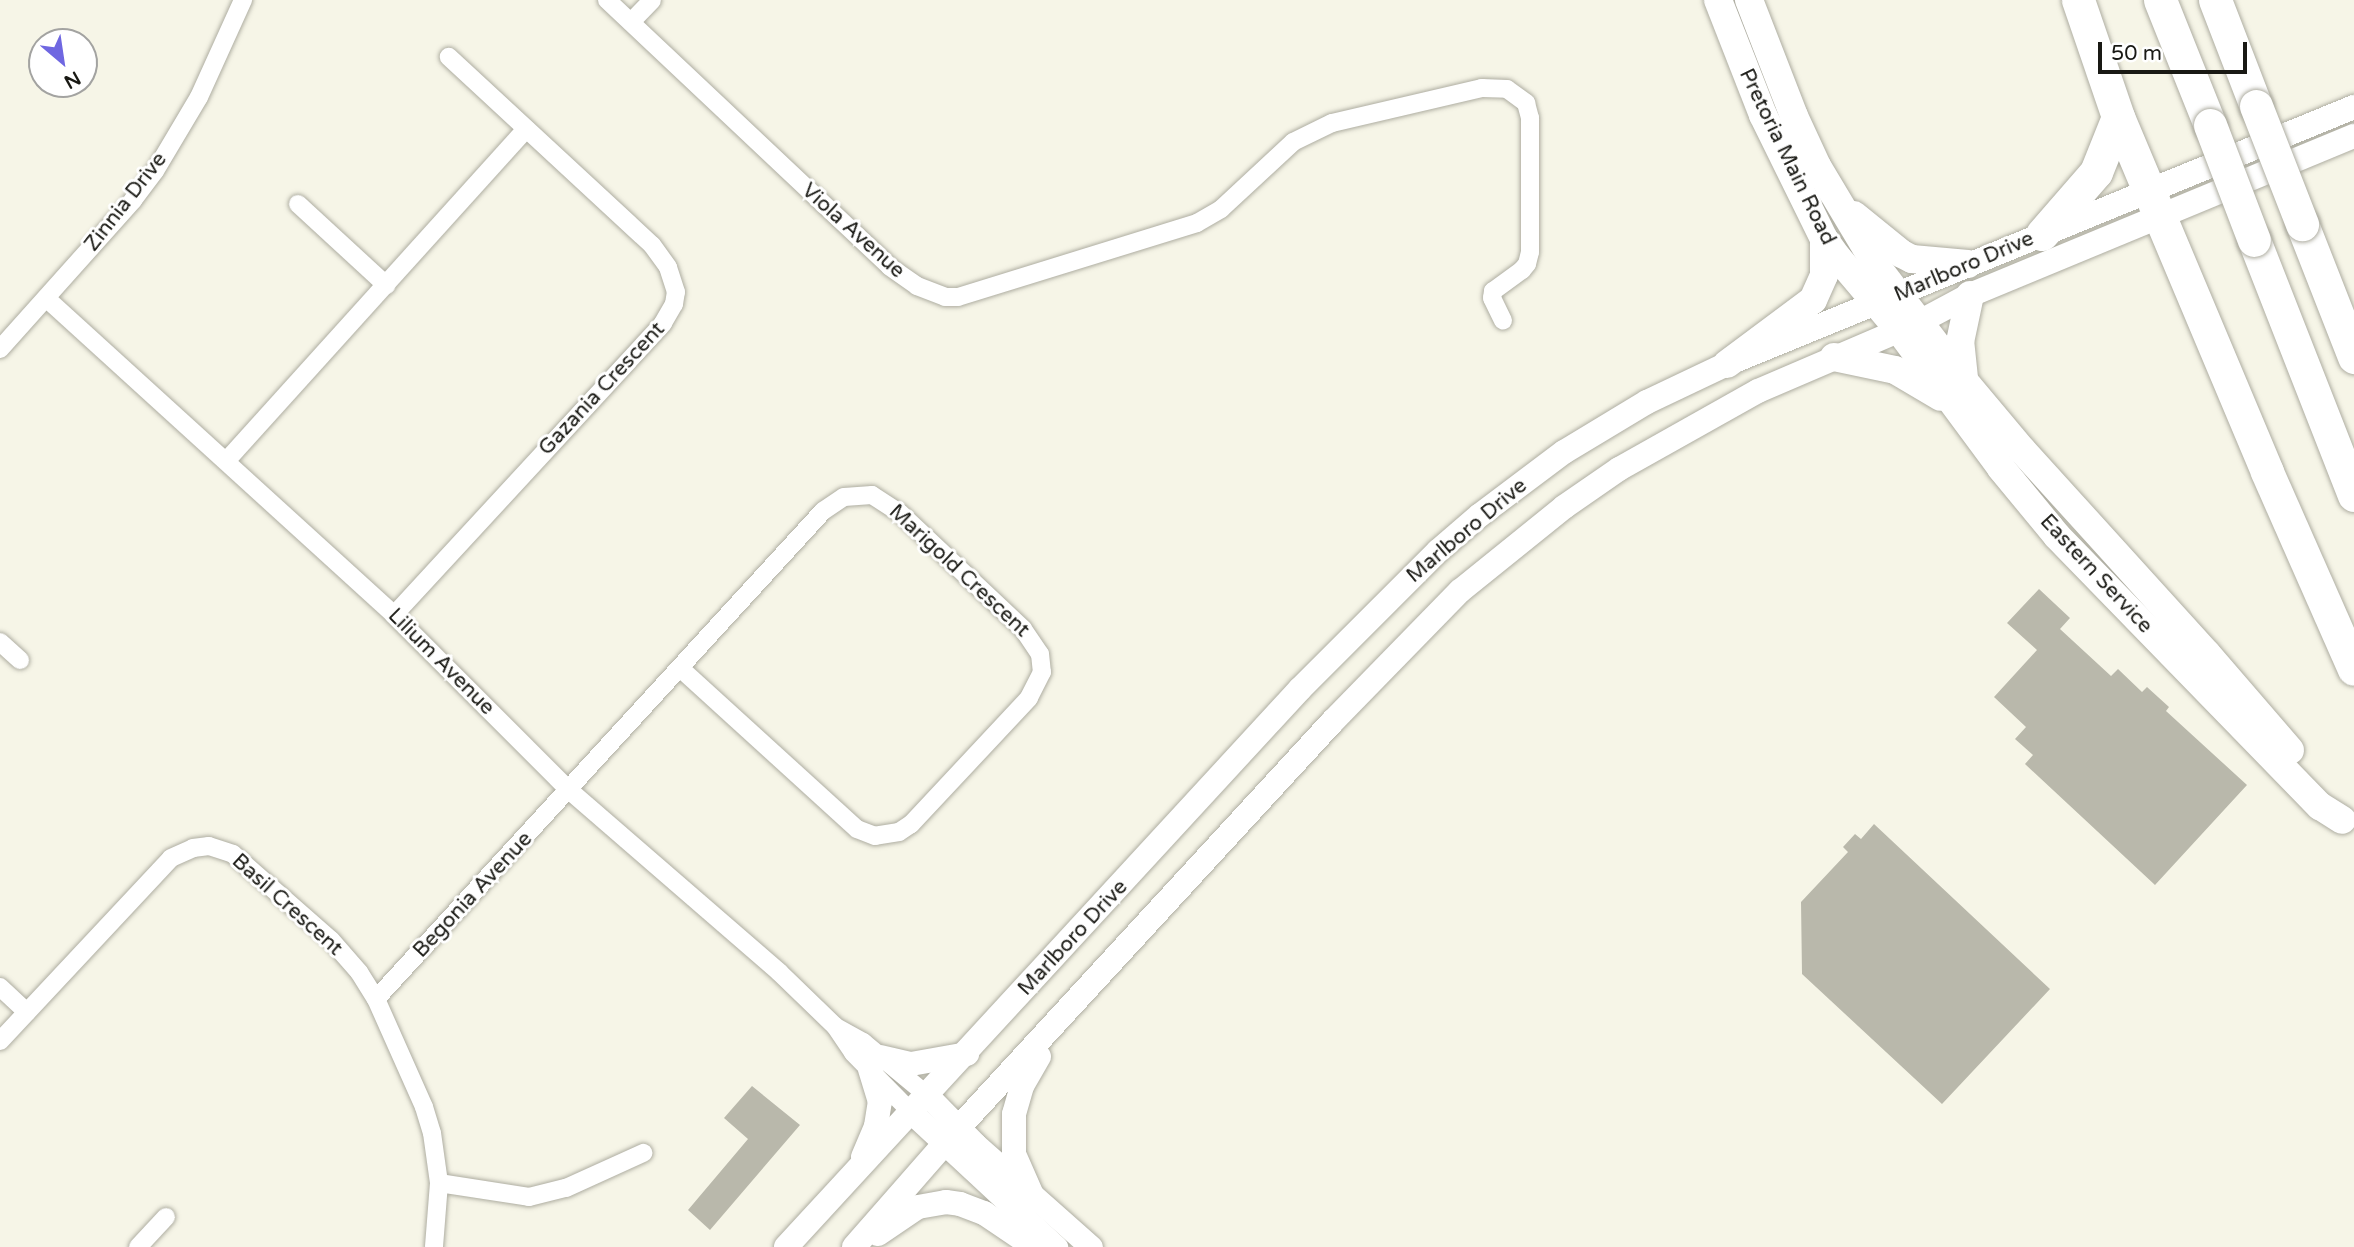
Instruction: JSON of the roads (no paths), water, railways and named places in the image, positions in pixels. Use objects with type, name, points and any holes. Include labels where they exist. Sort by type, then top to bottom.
[{"type":"highway","points":[[2078,0],[2118,117],[2267,472],[2354,669]]},
{"type":"highway","points":[[2160,0],[2354,495]]},
{"type":"highway","points":[[2215,0],[2354,357]]},
{"type":"highway","points":[[2042,234],[2096,172],[2118,117]]},
{"type":"main road","name":"Pretoria Main Road","points":[[1718,0],[1763,115],[1824,239],[1889,298]]},
{"type":"main road","name":"Pretoria Main Road","points":[[1749,0],[1794,116],[1835,200],[1878,268],[1889,298]]},
{"type":"main road","name":"Marlboro Drive","points":[[854,1247],[951,1137],[1333,721],[1460,592],[1564,507],[1619,470],[1758,391],[1910,325],[2354,107]]},
{"type":"main road","name":"Marlboro Drive","points":[[786,1247],[967,1054],[1300,689],[1438,551],[1480,515],[1564,452],[1647,402],[1727,363],[2042,234],[2155,203],[2354,136]]},
{"type":"main road","points":[[1835,200],[1902,254],[1923,261],[1968,264]]},
{"type":"main road","points":[[1727,363],[1813,300],[1824,275],[1824,239]]},
{"type":"main road","points":[[1835,357],[1909,376],[1960,395],[1960,342],[1970,295]]},
{"type":"main road","name":"Eastern Service","points":[[1889,298],[2057,536],[2320,806],[2348,828]]},
{"type":"main road","points":[[1032,1195],[1014,1154],[1014,1114],[1022,1086],[1063,1016]]},
{"type":"main road","points":[[858,1171],[876,1126],[880,1102],[875,1064],[911,1064],[967,1054]]},
{"type":"main road","points":[[861,1247],[918,1208],[946,1202],[984,1213],[1034,1247]]},
{"type":"street","name":"Zinnia Drive","points":[[0,349],[47,299],[155,171],[199,97],[243,0]]},
{"type":"street","name":"Viola Avenue","points":[[607,0],[890,267],[932,295],[958,297],[1197,223],[1220,209],[1273,159],[1310,132],[1405,104],[1482,88],[1507,89],[1526,103],[1530,118],[1530,252],[1527,264],[1522,270],[1493,291],[1492,298],[1503,321]]},
{"type":"street","points":[[631,22],[652,0]]},
{"type":"street","name":"Gazania Crescent","points":[[394,615],[663,323],[674,304],[674,279],[652,245],[449,57]]},
{"type":"street","points":[[227,460],[526,129]]},
{"type":"street","points":[[298,204],[386,285]]},
{"type":"street","name":"Lilium Avenue","points":[[47,299],[227,460],[394,615],[569,790],[726,923],[835,1026],[853,1053],[875,1064],[920,1105]]},
{"type":"street","name":"Marigold Crescent","points":[[569,790],[680,668],[823,511],[844,497],[859,494],[887,502],[1023,629],[1040,654],[1042,672],[1029,698],[911,824],[900,832],[875,836],[857,829],[680,668]]},
{"type":"street","points":[[0,642],[20,660]]},
{"type":"street","name":"Begonia Avenue","points":[[376,999],[569,790]]},
{"type":"street","name":"Basil Crescent","points":[[0,1041],[162,865],[181,853],[209,846],[233,854],[250,866],[331,940],[359,972],[376,999],[424,1107],[432,1133],[439,1183],[434,1247]]},
{"type":"street","points":[[0,987],[27,1012]]},
{"type":"street","points":[[920,1105],[1056,1247]]},
{"type":"street","points":[[951,1137],[1032,1195],[1091,1247]]},
{"type":"street","points":[[439,1183],[529,1198],[566,1188],[643,1153]]},
{"type":"street","points":[[138,1247],[166,1217]]}]
